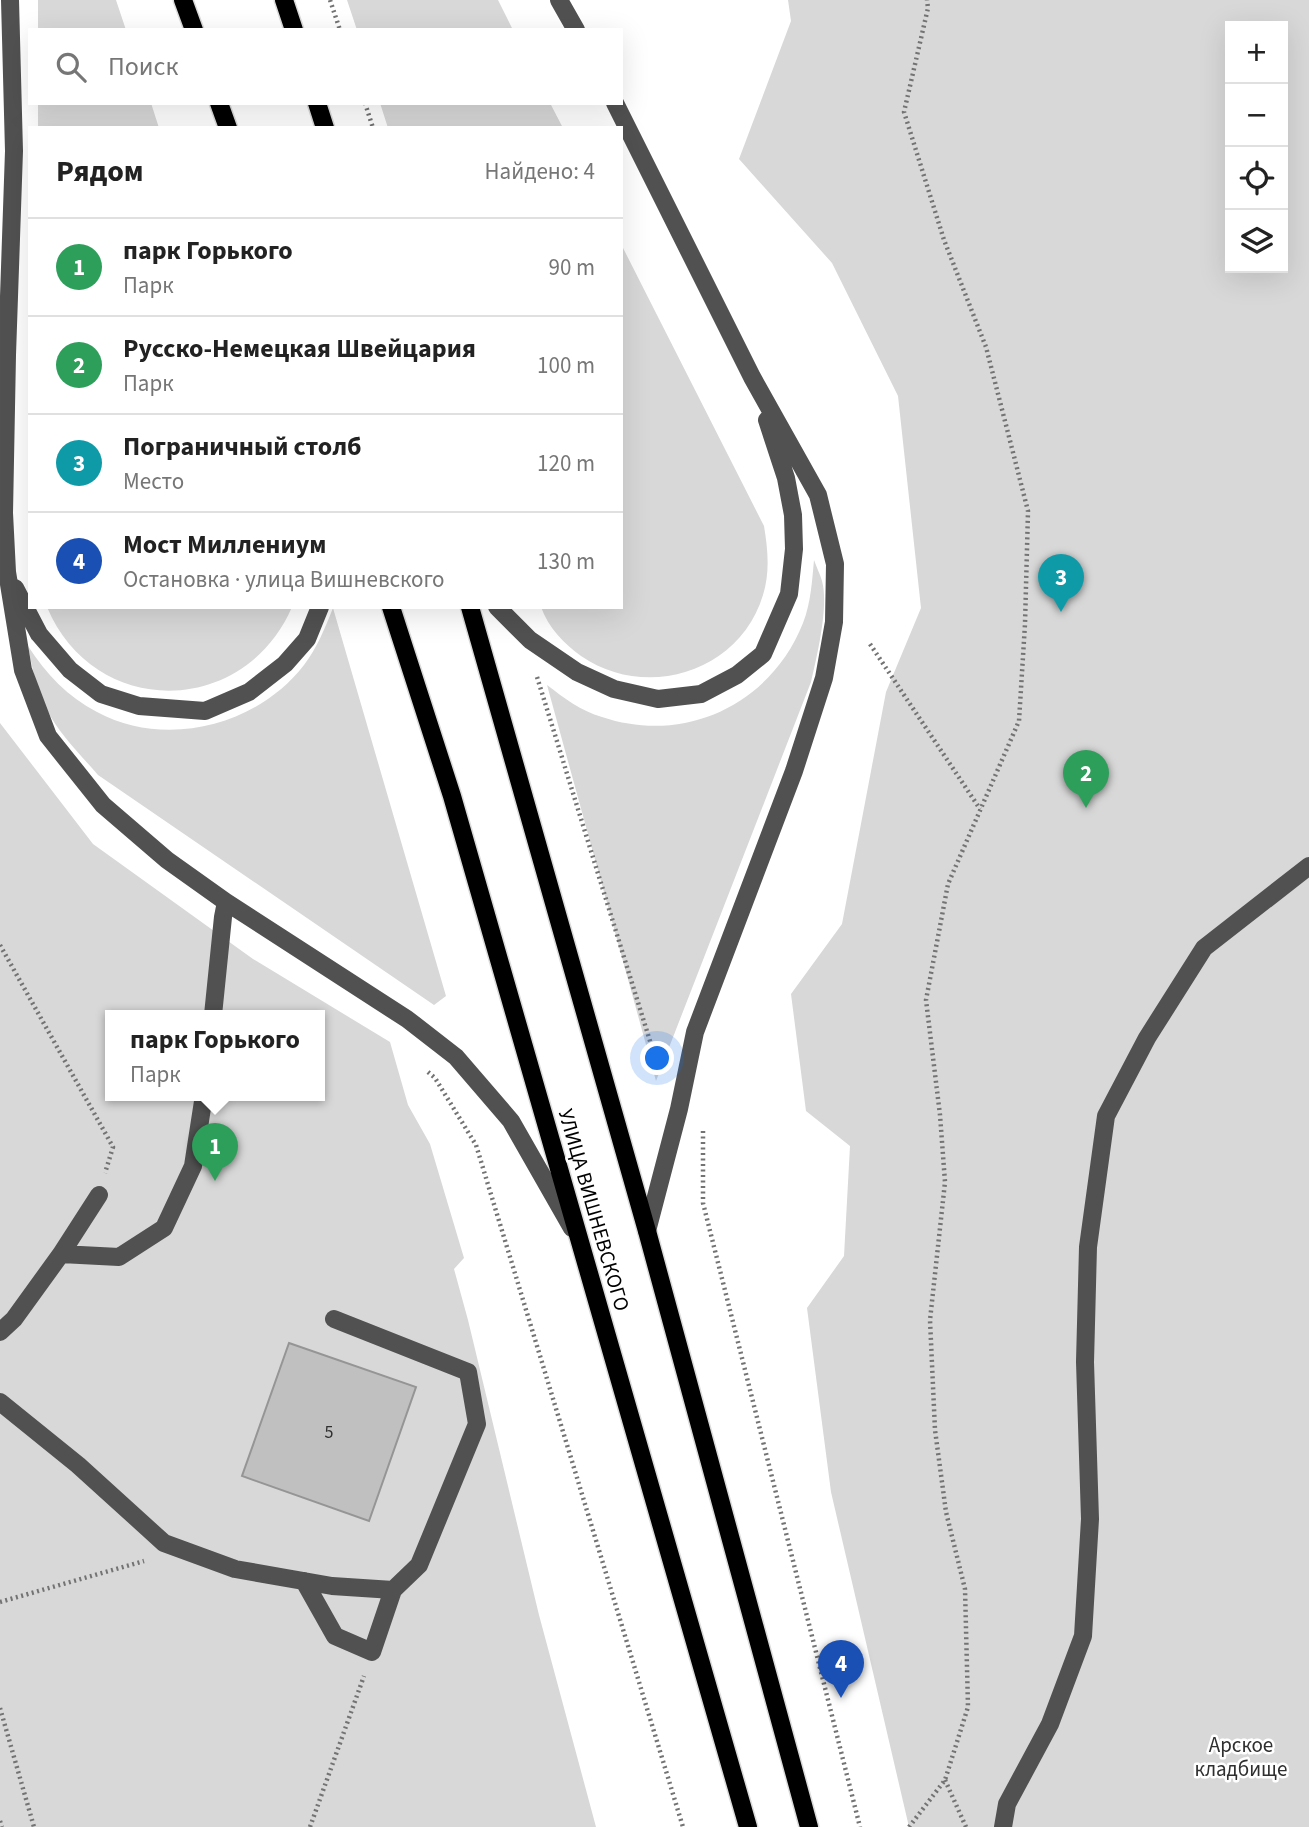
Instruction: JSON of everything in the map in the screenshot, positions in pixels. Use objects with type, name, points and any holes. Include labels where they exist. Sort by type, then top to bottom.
[{"type":"main road","points":[[183,0],[193,28]]},
{"type":"main road","points":[[284,0],[293,28]]},
{"type":"main road","points":[[220,105],[227,126]]},
{"type":"main road","points":[[318,105],[324,126]]},
{"type":"main road","name":"УЛИЦА ВИШНЕВСКОГО","points":[[392,609],[452,796],[748,1827]]},
{"type":"main road","name":"УЛИЦА ВИШНЕВСКОГО","points":[[471,609],[647,1231],[809,1827]]},
{"type":"street","points":[[9,0],[14,151],[4,513],[7,572],[23,670],[48,736],[103,805],[167,860],[226,902],[407,1019],[456,1057],[511,1121],[579,1240]]},
{"type":"street","points":[[559,0],[575,28]]},
{"type":"street","points":[[616,105],[752,377],[818,495],[835,564],[834,621],[824,678],[794,771],[695,1032],[679,1109],[647,1231]]},
{"type":"street","points":[[498,609],[530,640],[577,672],[614,690],[658,699],[701,694],[737,675],[763,654],[789,594],[794,549],[793,515],[786,478],[752,377]]},
{"type":"street","points":[[7,572],[39,634],[70,670],[101,694],[139,706],[205,711],[249,692],[285,664],[307,639],[319,609]]},
{"type":"street","points":[[1003,1827],[1007,1804],[1049,1724],[1083,1636],[1090,1519],[1086,1362],[1088,1247],[1106,1115],[1147,1038],[1204,948],[1309,866]]},
{"type":"street","points":[[214,1010],[226,902]]},
{"type":"street","points":[[61,1254],[119,1256],[164,1228],[193,1166],[203,1101]]},
{"type":"street","points":[[0,1332],[14,1319],[61,1254],[99,1195]]},
{"type":"street","points":[[304,1581],[335,1636],[373,1652],[393,1590],[419,1565],[477,1424],[468,1372],[334,1319]]},
{"type":"street","points":[[0,1402],[78,1465],[164,1544],[234,1569],[332,1586],[393,1590]]},
{"type":"path","points":[[330,0],[339,28]]},
{"type":"path","points":[[909,1827],[945,1780],[968,1707],[965,1589],[946,1512],[935,1430],[930,1320],[945,1182],[926,1000],[948,884],[1019,721],[1026,624],[1028,511],[986,347],[944,240],[904,112],[928,8],[927,0]]},
{"type":"path","points":[[366,105],[372,126]]},
{"type":"path","points":[[870,644],[980,810]]},
{"type":"path","points":[[536,673],[663,1081]]},
{"type":"path","points":[[0,945],[113,1147],[99,1195]]},
{"type":"path","points":[[435,1078],[477,1145],[683,1827]]},
{"type":"path","points":[[703,1120],[703,1203],[860,1827]]},
{"type":"path","points":[[0,1602],[183,1550]]},
{"type":"path","points":[[310,1827],[373,1652]]},
{"type":"path","points":[[0,1708],[34,1827]]},
{"type":"path","points":[[945,1780],[966,1827]]},
{"type":"path","points":[[0,1821],[2,1827]]},
{"type":"green space","points":[[38,0],[116,0],[125,28],[38,28]]},
{"type":"green space","points":[[347,0],[498,0],[512,28],[356,28]]},
{"type":"green space","name":"Арское кладбище","points":[[788,0],[1309,0],[1309,1827],[909,1827],[831,1492],[807,1308],[844,1256],[850,1146],[806,1111],[791,994],[842,924],[886,692],[921,608],[898,396],[832,263],[739,159],[791,21]]},
{"type":"green space","points":[[38,105],[152,105],[158,126],[38,126]]},
{"type":"green space","points":[[381,105],[551,105],[562,126],[387,126]]},
{"type":"green space","points":[[623,248],[764,526],[767,544],[765,586],[751,622],[734,643],[712,660],[688,671],[661,677],[634,676],[607,669],[581,656],[557,634],[542,609],[623,609]]},
{"type":"green space","points":[[814,560],[822,581],[824,604],[811,682],[656,1081],[547,685],[587,711],[633,724],[664,726],[694,721],[722,711],[747,696],[770,676],[789,651],[806,615]]},
{"type":"green space","points":[[48,609],[291,609],[270,643],[240,670],[206,685],[169,691],[133,685],[98,670],[69,644]]},
{"type":"green space","points":[[333,609],[446,996],[434,1005],[98,775],[64,736],[47,710],[35,679],[28,646],[58,684],[97,712],[124,723],[152,729],[180,729],[209,725],[262,703],[284,686],[304,665]]},
{"type":"green space","points":[[0,723],[93,844],[253,959],[390,1042],[408,1105],[430,1144],[464,1258],[454,1269],[539,1615],[596,1827],[0,1827]]},
{"type":"building","points":[[289,1343],[416,1387],[369,1521],[242,1476]]},
{"type":"place","name":"Пограничный столб","points":[[1061,612]]},
{"type":"place","name":"Русско-Немецкая Швейцария","points":[[1086,808]]},
{"type":"place","name":"парк Горького","points":[[215,1181]]},
{"type":"place","name":"Мост Миллениум","points":[[841,1698]]}]
